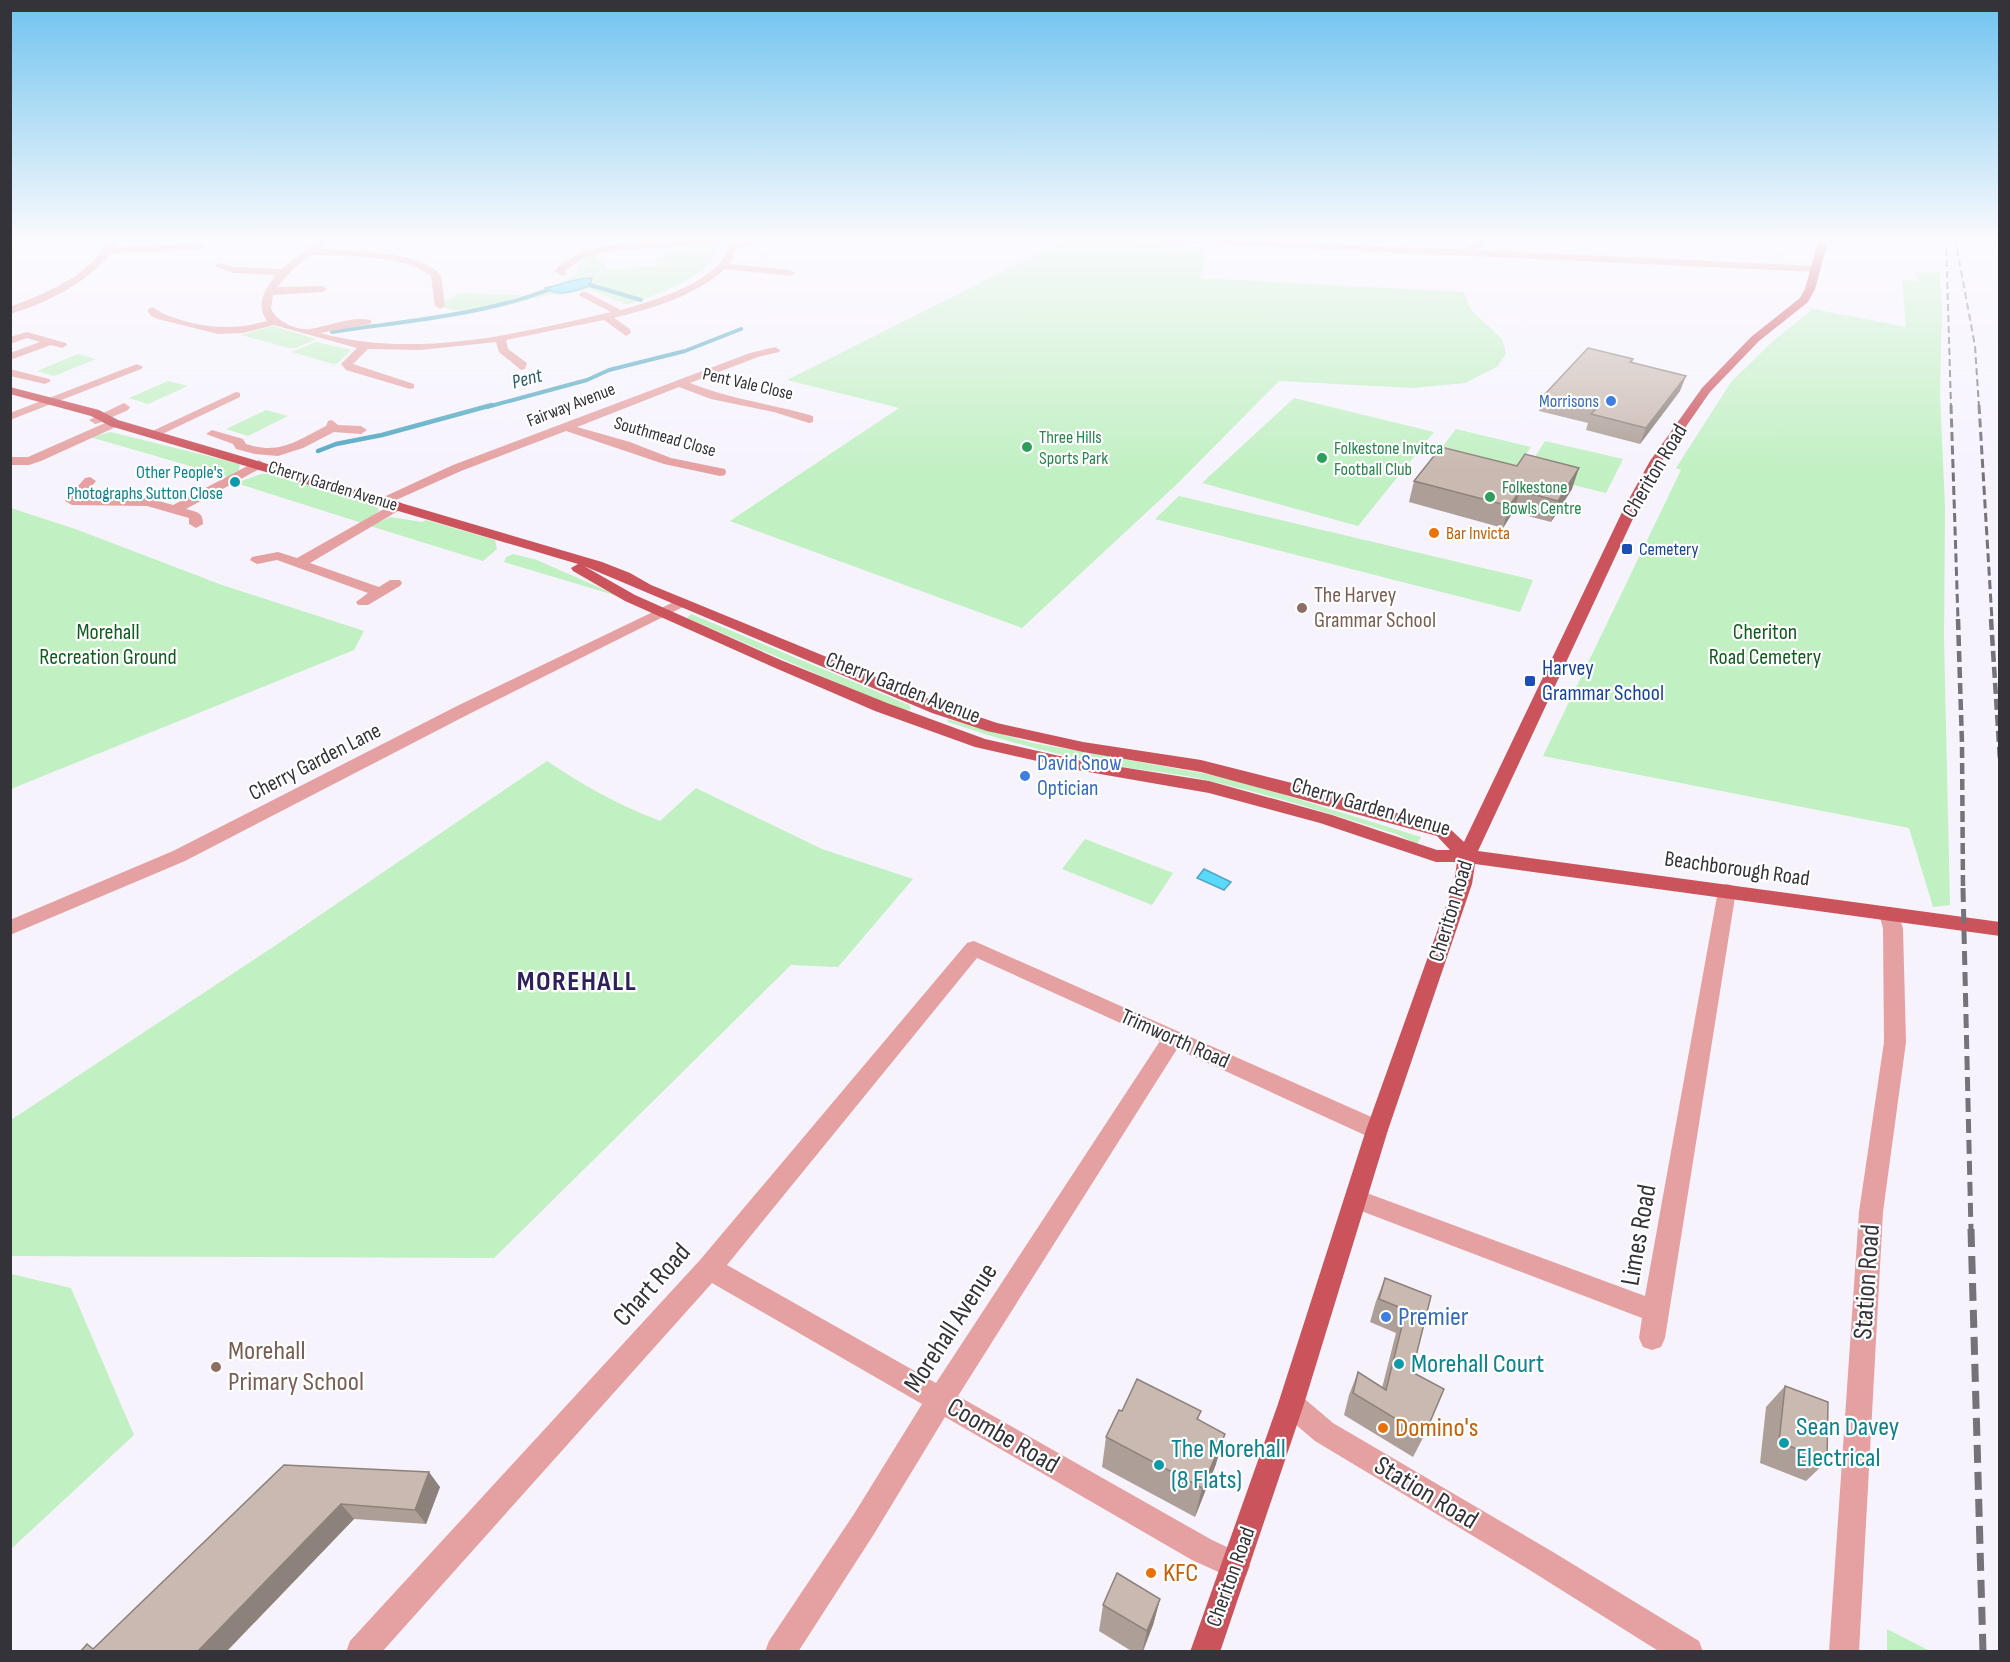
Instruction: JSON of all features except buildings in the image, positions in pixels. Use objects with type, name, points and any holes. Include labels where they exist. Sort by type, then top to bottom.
[{"type":"main road","name":"Cheriton Road","points":[[1205,1652],[1291,1404],[1377,1130],[1463,884],[1467,856],[1630,508],[1656,461],[1717,378],[1755,339],[1784,316]]},
{"type":"main road","name":"Cherry Garden Avenue","points":[[10,388],[103,420],[597,564],[672,608],[688,623],[867,701],[981,743],[1077,765],[1209,787],[1394,840],[1436,856],[1467,856]]},
{"type":"main road","name":"Cherry Garden Avenue","points":[[10,402],[103,420]]},
{"type":"main road","name":"Cherry Garden Avenue","points":[[551,552],[638,601],[672,608],[938,709],[993,727],[1083,747],[1201,766],[1275,784],[1443,832],[1467,856]]},
{"type":"main road","name":"Beachborough Road","points":[[1467,856],[2000,929]]},
{"type":"street","points":[[159,316],[210,331],[236,332],[274,322],[308,333],[365,346],[426,345],[500,337],[611,316]]},
{"type":"street","points":[[270,316],[274,322]]},
{"type":"street","points":[[606,317],[625,328],[626,333]]},
{"type":"street","points":[[308,333],[327,327],[367,322]]},
{"type":"street","points":[[10,341],[27,335],[62,345]]},
{"type":"street","points":[[500,337],[503,350],[520,363],[521,367]]},
{"type":"street","points":[[10,357],[50,342]]},
{"type":"street","points":[[365,346],[347,364],[353,370],[396,379],[410,386]]},
{"type":"street","name":"Fairway Avenue","points":[[382,501],[457,468],[565,426],[754,354],[775,350]]},
{"type":"street","points":[[120,365],[124,363],[152,371]]},
{"type":"street","points":[[10,417],[137,367]]},
{"type":"street","points":[[10,372],[45,381]]},
{"type":"street","points":[[10,388],[32,378]]},
{"type":"street","name":"Pent Vale Close","points":[[678,383],[715,397],[776,409],[810,419]]},
{"type":"street","points":[[152,434],[242,396],[221,390]]},
{"type":"street","points":[[10,461],[37,459],[124,407]]},
{"type":"street","points":[[204,448],[219,436],[239,442],[240,446],[271,454],[298,446],[332,426],[361,430]]},
{"type":"street","name":"Southmead Close","points":[[565,426],[668,461],[720,472]]},
{"type":"street","points":[[177,509],[260,464]]},
{"type":"street","name":"Southmead Close","points":[[707,481],[732,464]]},
{"type":"street","points":[[72,501],[90,481]]},
{"type":"street","points":[[58,501],[148,501],[196,516],[196,524]]},
{"type":"street","points":[[299,563],[398,505]]},
{"type":"street","points":[[279,556],[285,543]]},
{"type":"street","points":[[257,560],[279,556],[380,592]]},
{"type":"street","points":[[363,602],[395,583]]},
{"type":"street","points":[[634,627],[638,616],[638,601]]},
{"type":"street","name":"Cherry Garden Lane","points":[[10,927],[179,856],[465,709],[672,608]]},
{"type":"street","name":"Cherry Garden Lane","points":[[634,627],[688,623]]},
{"type":"street","name":"Limes Road","points":[[1356,1199],[1655,1311],[1728,891]]},
{"type":"street","name":"Station Road","points":[[1844,1652],[1871,1212],[1895,1042],[1893,928],[1889,914]]},
{"type":"street","name":"Trimworth Road","points":[[974,948],[1377,1130]]},
{"type":"street","name":"Chart Road","points":[[361,1652],[709,1268],[974,948]]},
{"type":"street","name":"Morehall Avenue","points":[[780,1652],[1173,1038]]},
{"type":"street","name":"Coombe Road","points":[[709,1268],[1202,1550],[1236,1566]]},
{"type":"street","points":[[1652,1338],[1655,1311]]},
{"type":"street","name":"Station Road","points":[[1291,1404],[1324,1432],[1538,1559],[1688,1652]]},
{"type":"green space","name":"Three Hills Sports Park","points":[[915,316],[1477,316],[1502,339],[1506,353],[1498,366],[1465,383],[1412,388],[1279,381],[1177,484],[1022,628],[730,521],[899,408],[787,380]]},
{"type":"green space","name":"Cheriton Road Cemetery","points":[[1805,316],[1847,316],[1906,327],[1905,316],[1942,316],[1940,395],[1945,508],[1944,638],[1950,905],[1933,907],[1909,828],[1543,756],[1681,470],[1676,468],[1731,382],[1773,341]]},
{"type":"green space","points":[[273,326],[316,339],[296,348],[288,348],[241,335]]},
{"type":"green space","points":[[316,342],[351,350],[338,363],[333,364],[292,352]]},
{"type":"green space","points":[[78,354],[96,359],[54,376],[37,371]]},
{"type":"green space","points":[[168,381],[188,386],[148,404],[129,398]]},
{"type":"green space","name":"Folkestone Invitca Football Club","points":[[1294,398],[1434,432],[1358,526],[1202,483]]},
{"type":"green space","points":[[266,410],[288,416],[248,436],[226,429]]},
{"type":"green space","points":[[1456,429],[1531,447],[1510,478],[1433,459]]},
{"type":"green space","points":[[111,432],[240,464],[239,470],[228,477],[90,437]]},
{"type":"green space","points":[[1545,441],[1623,459],[1606,493],[1525,473]]},
{"type":"green space","points":[[261,474],[278,474],[377,505],[379,511],[362,523],[236,483]]},
{"type":"green space","points":[[1179,496],[1533,580],[1520,612],[1155,519]]},
{"type":"green space","name":"Morehall Recreation Ground","points":[[11,508],[78,530],[222,585],[364,631],[354,650],[11,789]]},
{"type":"green space","points":[[390,517],[422,522],[426,520],[495,540],[497,549],[483,561],[370,526]]},
{"type":"green space","points":[[513,554],[537,560],[621,597],[504,562],[506,557]]},
{"type":"green space","points":[[691,614],[909,705],[911,709],[906,711],[896,708],[687,618]]},
{"type":"green space","points":[[947,719],[1033,743],[1229,778],[1421,837],[1417,844],[1396,834],[1248,790],[1197,778],[1118,766],[1047,751],[968,729],[948,722]]},
{"type":"green space","points":[[547,761],[602,794],[660,821],[696,788],[822,849],[913,879],[838,967],[791,965],[494,1258],[11,1256],[11,1120],[276,945]]},
{"type":"green space","points":[[1085,839],[1173,873],[1152,905],[1062,869]]},
{"type":"green space","points":[[11,1274],[71,1288],[134,1435],[11,1549]]},
{"type":"green space","points":[[1887,1629],[1930,1651],[1887,1651]]},
{"type":"water","points":[[1204,869],[1231,882],[1224,890],[1197,878]]},
{"type":"waterway","points":[[332,332],[447,316]]},
{"type":"waterway","name":"Pent","points":[[487,407],[587,380],[609,370],[685,351],[741,329]]},
{"type":"waterway","name":"Pent","points":[[318,451],[336,444],[382,435],[492,405]]},
{"type":"railway","points":[[1948,316],[1951,407]]},
{"type":"railway","points":[[1969,316],[1975,346],[1979,407]]},
{"type":"railway","points":[[1951,405],[1958,620]]},
{"type":"railway","points":[[1979,405],[1992,620]]},
{"type":"railway","points":[[1958,619],[1963,890]]},
{"type":"railway","points":[[1991,619],[2000,760]]},
{"type":"railway","points":[[1963,888],[1971,1231]]},
{"type":"railway","points":[[1971,1229],[1983,1652]]},
{"type":"place","name":"Morrisons","points":[[1611,401]]},
{"type":"place","name":"Three Hills Sports Park","points":[[1027,447]]},
{"type":"place","name":"Folkestone Invitca Football Club","points":[[1322,458]]},
{"type":"place","name":"Other People's Photographs Sutton Close","points":[[235,482]]},
{"type":"place","name":"Folkestone Bowls Centre","points":[[1490,497]]},
{"type":"place","name":"Bar Invicta","points":[[1434,533]]},
{"type":"place","name":"Cemetery","points":[[1627,549]]},
{"type":"place","name":"The Harvey Grammar School","points":[[1302,608]]},
{"type":"place","name":"Harvey Grammar School","points":[[1530,681]]},
{"type":"place","name":"David Snow Optician","points":[[1025,776]]},
{"type":"place","name":"Premier","points":[[1386,1317]]},
{"type":"place","name":"Morehall Court","points":[[1399,1364]]},
{"type":"place","name":"Morehall Primary School","points":[[216,1367]]},
{"type":"place","name":"Domino's","points":[[1383,1428]]},
{"type":"place","name":"Sean Davey Electrical","points":[[1784,1443]]},
{"type":"place","name":"The Morehall (8 Flats)","points":[[1159,1465]]},
{"type":"place","name":"KFC","points":[[1151,1573]]},
{"type":"district","name":"MOREHALL","points":[[577,981]]}]
